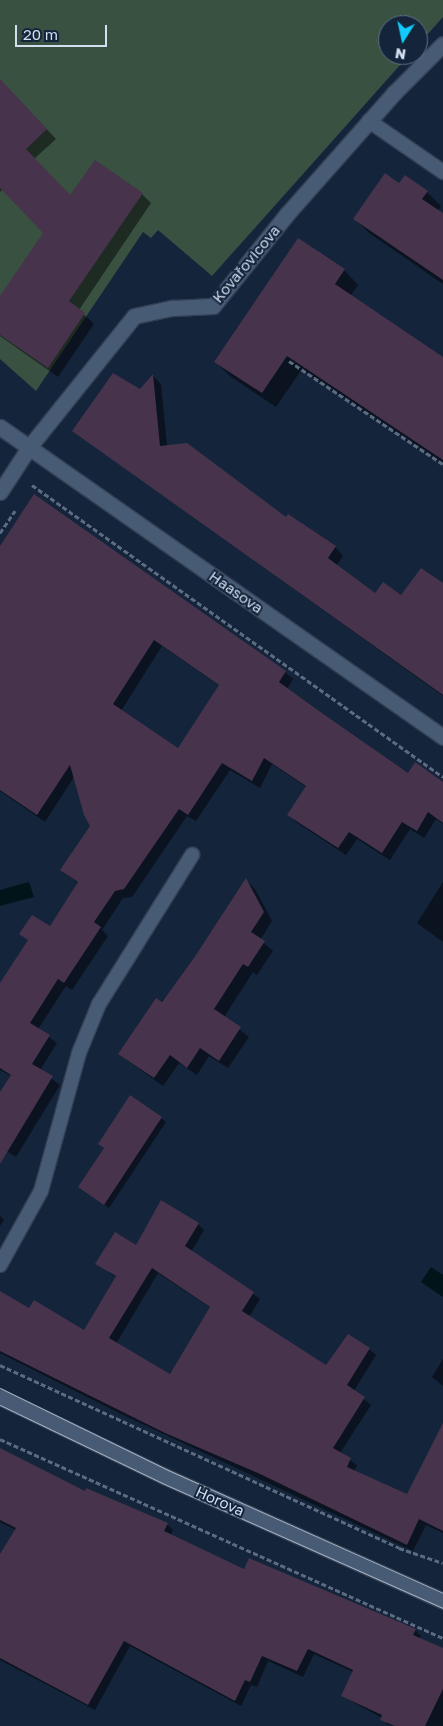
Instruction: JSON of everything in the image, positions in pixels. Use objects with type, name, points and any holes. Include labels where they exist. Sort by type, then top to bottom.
[{"type":"street","name":"Kovařovicova","points":[[0,492],[30,446],[134,316],[173,308],[212,306],[369,122],[443,44]]},
{"type":"street","name":"Haasova","points":[[0,427],[30,446],[443,737]]},
{"type":"street","name":"Horova","points":[[1,1399],[164,1476],[443,1601]]},
{"type":"lane","points":[[369,122],[443,172]]},
{"type":"lane","points":[[0,1265],[41,1191],[76,1061],[99,1004],[192,855]]},
{"type":"path","points":[[289,361],[443,464]]},
{"type":"path","points":[[26,493],[32,485],[443,777]]},
{"type":"path","points":[[0,533],[16,509]]},
{"type":"path","points":[[0,1365],[399,1548],[443,1563]]},
{"type":"path","points":[[0,1439],[443,1638]]},
{"type":"green space","points":[[0,0],[443,0],[443,17],[428,34],[428,15],[378,15],[378,65],[400,65],[212,276],[158,230],[151,238],[143,232],[36,391],[0,359]]},
{"type":"shaded area","points":[[29,882],[34,897],[0,906],[0,890]]},
{"type":"shaded area","points":[[431,1267],[443,1275],[443,1297],[421,1282]]},
{"type":"building","points":[[0,79],[47,129],[26,149],[70,195],[95,160],[143,193],[69,301],[85,313],[48,368],[0,335],[0,296],[43,233],[0,188]]},
{"type":"building","points":[[385,173],[399,183],[405,175],[428,191],[422,199],[443,213],[443,280],[353,219]]},
{"type":"building","points":[[298,238],[345,269],[335,284],[443,357],[443,460],[287,356],[262,393],[214,362]]},
{"type":"building","points":[[113,373],[140,389],[153,374],[160,446],[187,443],[286,517],[288,514],[336,546],[328,558],[375,593],[383,582],[401,595],[421,568],[443,583],[443,695],[72,431]]},
{"type":"building","points":[[34,494],[286,671],[279,682],[319,711],[408,773],[415,762],[443,782],[443,823],[428,812],[417,831],[402,822],[382,853],[349,832],[338,848],[287,815],[306,786],[264,758],[252,781],[222,763],[188,815],[179,809],[124,889],[115,891],[94,922],[101,927],[64,983],[58,979],[30,1023],[50,1035],[32,1064],[53,1076],[0,1164],[0,1092],[11,1075],[0,1068],[0,983],[28,940],[19,934],[32,915],[50,926],[78,882],[60,870],[90,826],[84,815],[70,765],[37,815],[0,790],[0,546]],"holes":[[[154,640],[219,685],[178,748],[113,704]]]},
{"type":"building","points":[[246,878],[264,912],[251,932],[265,941],[248,967],[243,964],[214,1009],[241,1027],[219,1061],[200,1048],[187,1068],[170,1055],[154,1078],[118,1054],[156,998],[162,1002],[194,958]]},
{"type":"building","points":[[130,1095],[162,1117],[104,1205],[78,1187],[104,1148],[98,1144]]},
{"type":"building","points":[[161,1200],[199,1223],[185,1246],[254,1292],[242,1311],[326,1365],[348,1334],[370,1348],[347,1385],[365,1397],[333,1448],[351,1458],[347,1467],[407,1494],[443,1423],[443,1531],[419,1519],[407,1545],[258,1473],[165,1433],[0,1351],[0,1291],[29,1308],[34,1300],[84,1330],[116,1276],[95,1264],[115,1232],[136,1245]],"holes":[[[152,1268],[210,1307],[170,1374],[109,1338]]]},
{"type":"building","points":[[0,1448],[85,1491],[86,1488],[168,1523],[164,1531],[244,1569],[249,1558],[416,1629],[413,1635],[443,1648],[443,1689],[425,1726],[395,1726],[380,1720],[382,1715],[341,1696],[353,1670],[308,1649],[297,1671],[262,1656],[250,1682],[245,1680],[235,1701],[124,1641],[88,1705],[0,1658],[0,1554],[16,1528],[0,1520]]},
{"type":"tram line","points":[[0,1388],[168,1470],[443,1593]]},
{"type":"tram line","points":[[0,1405],[162,1483],[443,1608]]}]
